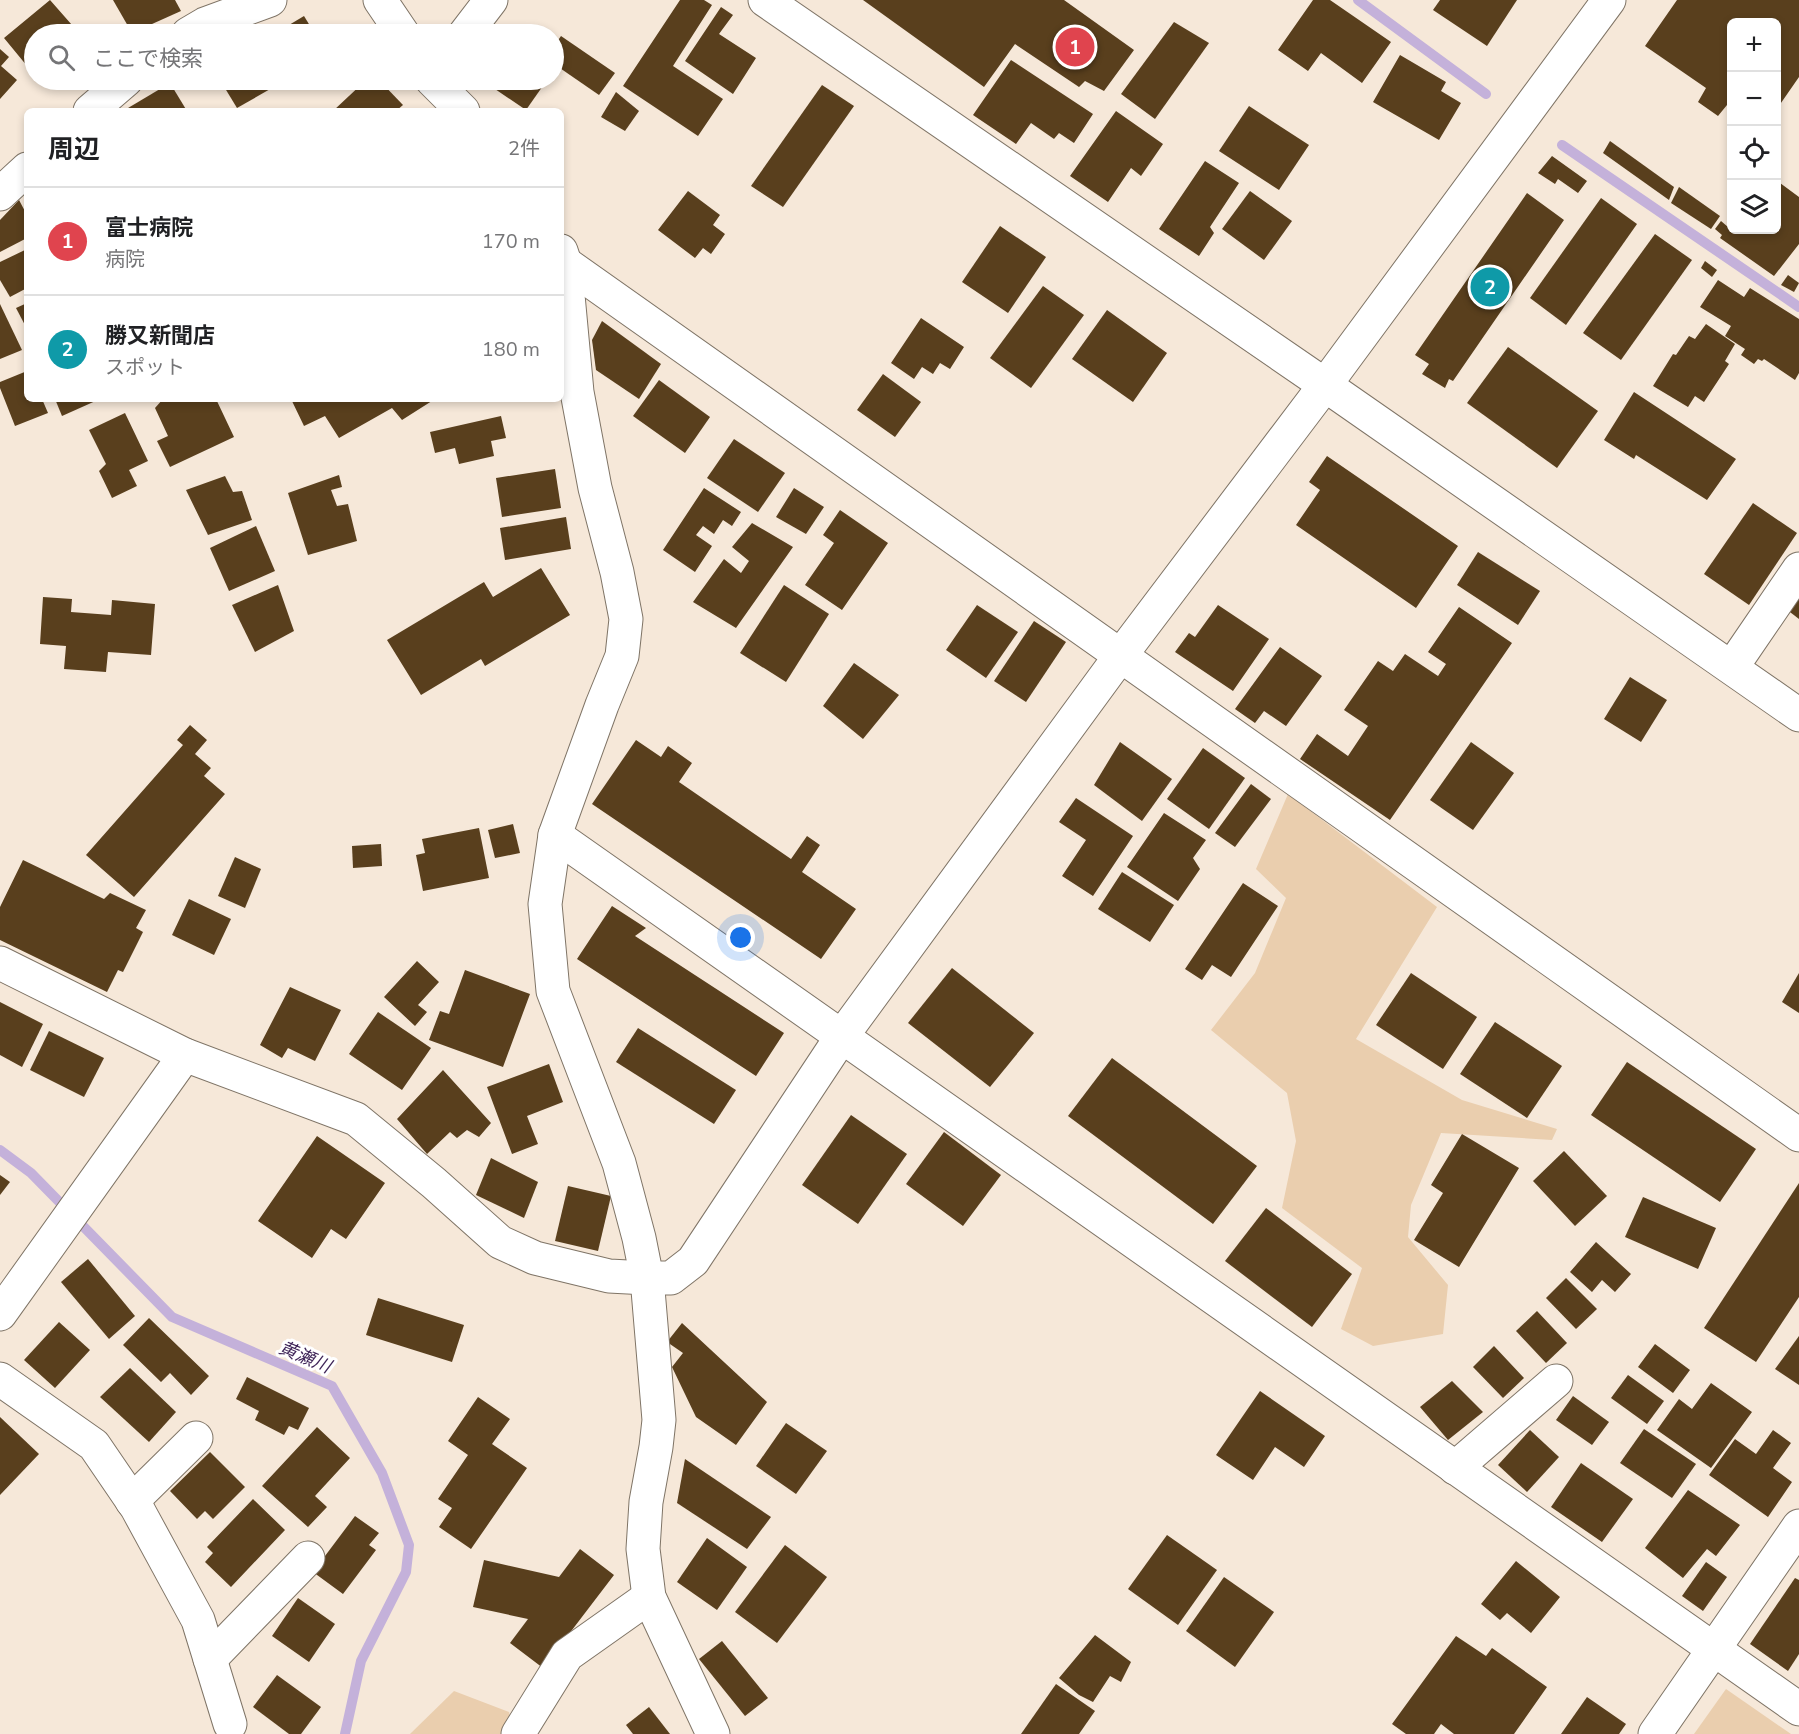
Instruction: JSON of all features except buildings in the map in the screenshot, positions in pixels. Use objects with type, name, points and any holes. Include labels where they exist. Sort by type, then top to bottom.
[{"type":"street","points":[[205,24],[270,0]]},
{"type":"street","points":[[380,0],[396,24]]},
{"type":"street","points":[[473,24],[491,0]]},
{"type":"street","points":[[765,0],[1325,385],[1799,715]]},
{"type":"street","points":[[0,963],[185,1055],[356,1119],[434,1183],[500,1242],[535,1258],[609,1276],[671,1278],[693,1261],[842,1036],[1120,655],[1325,385],[1609,0]]},
{"type":"street","points":[[93,108],[114,90]]},
{"type":"street","points":[[442,90],[460,108]]},
{"type":"street","points":[[0,194],[24,172]]},
{"type":"street","points":[[564,258],[1120,655],[1799,1135]]},
{"type":"street","points":[[564,267],[577,392],[595,488],[617,572],[626,619],[622,656],[555,835],[545,903],[553,991],[619,1163],[647,1278],[658,1419],[656,1448],[646,1502],[643,1549],[649,1597],[713,1734]]},
{"type":"street","points":[[1732,667],[1799,569]]},
{"type":"street","points":[[555,835],[1799,1708]]},
{"type":"street","points":[[0,1314],[185,1055]]},
{"type":"street","points":[[0,1379],[94,1445],[132,1501],[198,1620],[230,1724]]},
{"type":"street","points":[[1455,1468],[1556,1381]]},
{"type":"street","points":[[132,1501],[196,1438]]},
{"type":"street","points":[[1655,1734],[1799,1526]]},
{"type":"street","points":[[210,1659],[308,1558]]},
{"type":"street","points":[[518,1734],[567,1655],[649,1597]]},
{"type":"shaded area","points":[[1288,794],[1437,907],[1356,1039],[1462,1100],[1557,1129],[1552,1140],[1441,1133],[1411,1205],[1408,1237],[1448,1285],[1443,1334],[1373,1346],[1341,1329],[1362,1268],[1282,1208],[1296,1141],[1287,1093],[1211,1030],[1255,973],[1286,898],[1256,869]]},
{"type":"shaded area","points":[[1726,1689],[1791,1734],[1694,1734]]},
{"type":"shaded area","points":[[454,1691],[509,1712],[514,1734],[410,1734]]},
{"type":"waterway","points":[[1358,0],[1486,94]]},
{"type":"waterway","points":[[1562,145],[1799,307]]},
{"type":"waterway","name":"黄瀬川","points":[[0,1150],[31,1173],[172,1317],[332,1386],[382,1473],[409,1545],[406,1572],[361,1661],[345,1734]]},
{"type":"place","name":"富士病院","points":[[1075,47]]},
{"type":"place","name":"勝又新聞店","points":[[1490,287]]}]
